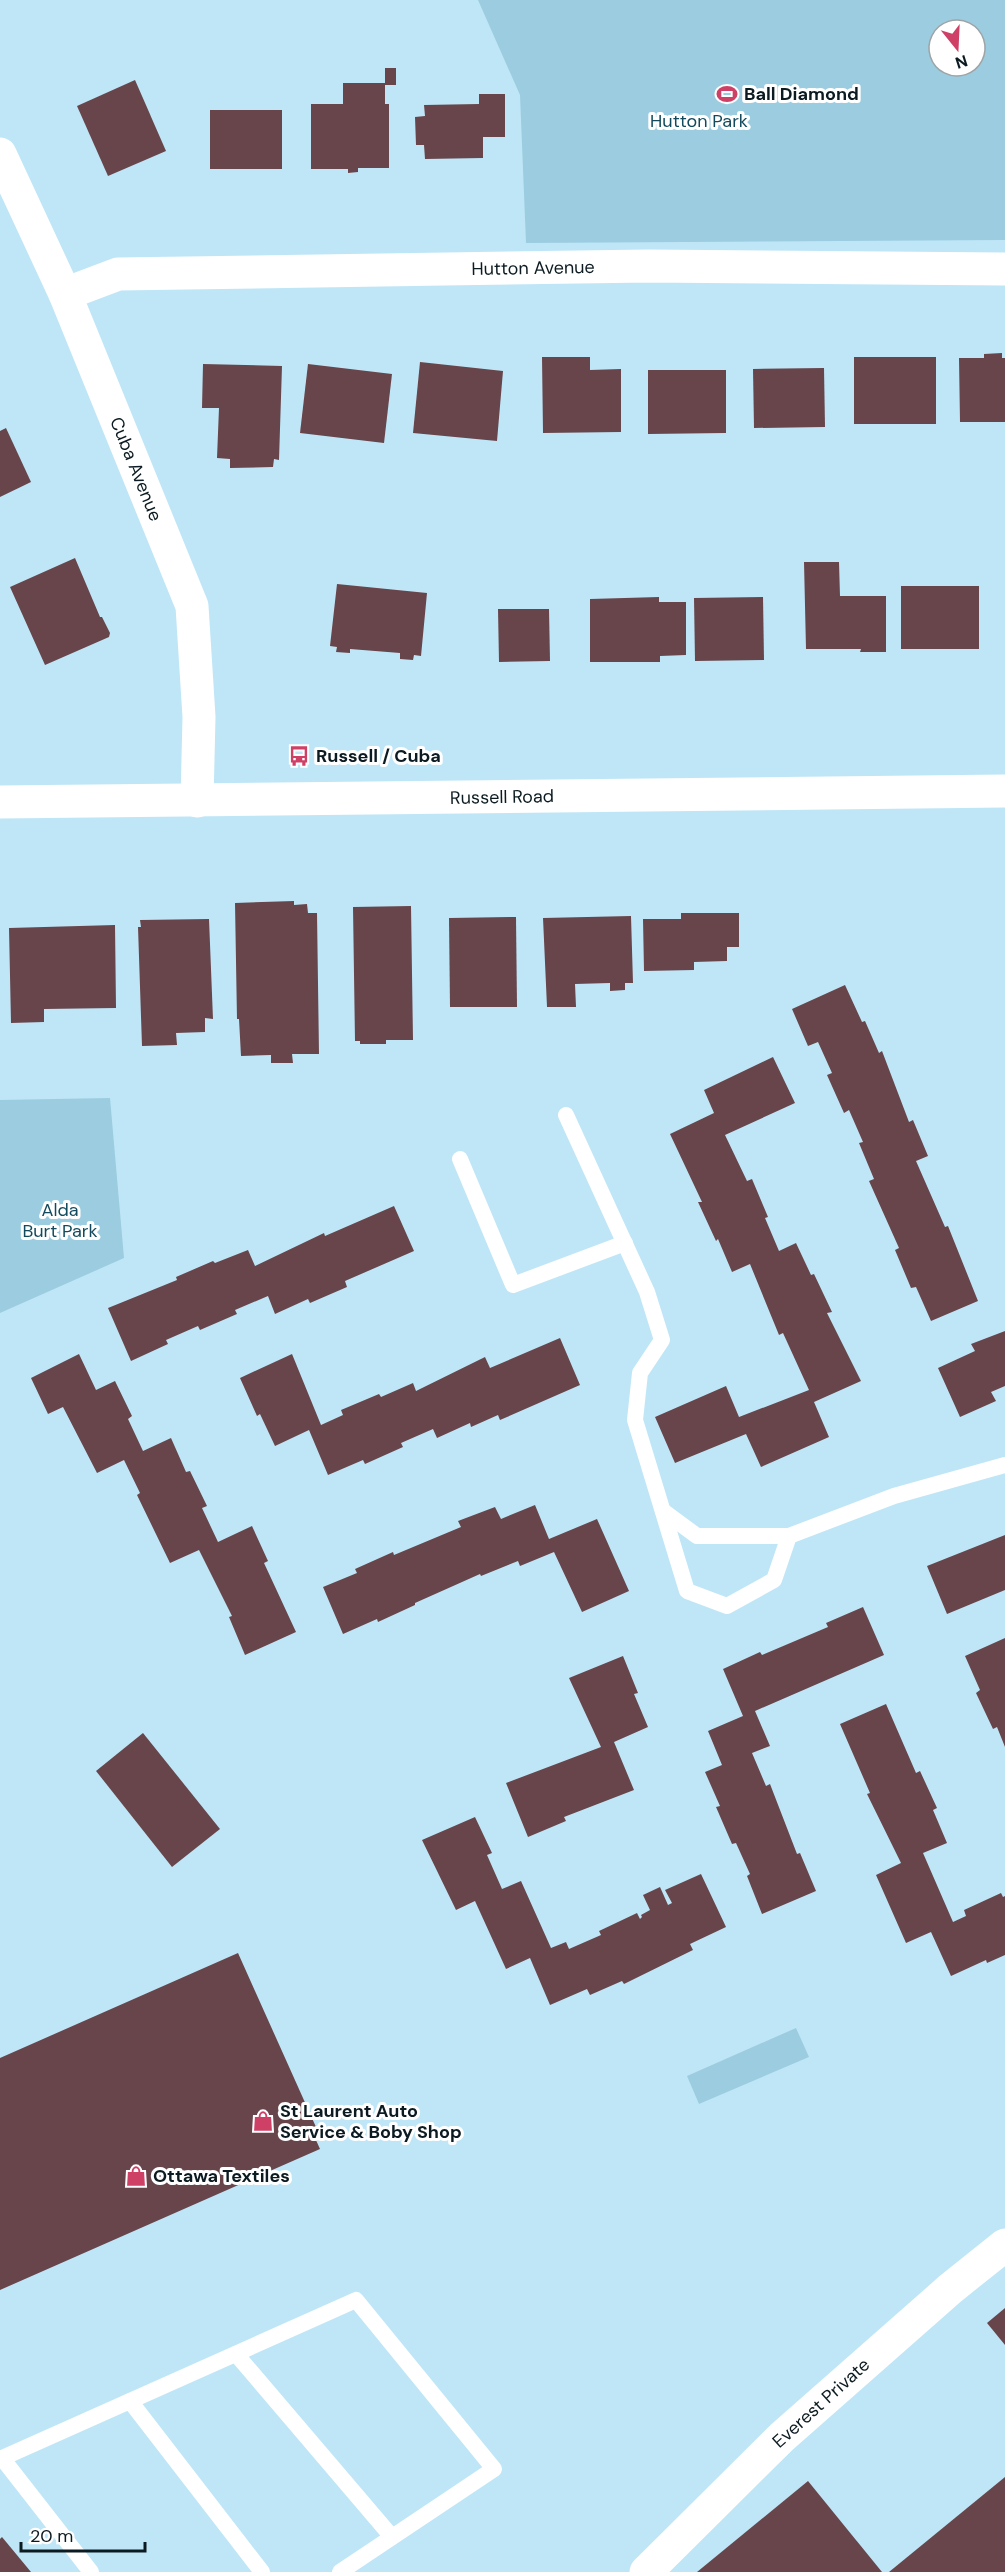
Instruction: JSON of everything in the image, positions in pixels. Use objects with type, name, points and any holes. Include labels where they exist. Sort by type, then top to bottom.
[{"type":"street","name":"Cuba Avenue","points":[[0,154],[65,294],[192,606],[199,717],[197,801]]},
{"type":"street","name":"Hutton Avenue","points":[[65,294],[118,274],[648,266],[1005,269]]},
{"type":"street","name":"Russell Road","points":[[0,802],[1005,791]]},
{"type":"street","name":"Everest Private","points":[[646,2572],[782,2437],[950,2289],[1005,2245]]},
{"type":"lane","points":[[566,1115],[647,1292],[662,1340],[640,1373],[635,1420],[687,1591],[727,1606],[774,1580],[789,1536]]},
{"type":"lane","points":[[460,1159],[513,1285],[625,1243]]},
{"type":"lane","points":[[663,1511],[697,1536],[789,1536],[894,1496],[1005,1465]]},
{"type":"lane","points":[[91,2572],[1,2459],[356,2300],[494,2469],[340,2572]]},
{"type":"lane","points":[[236,2354],[392,2537]]},
{"type":"lane","points":[[130,2401],[262,2572]]},
{"type":"green space","name":"Hutton Park","points":[[478,0],[1005,0],[1005,240],[526,243],[520,95]]},
{"type":"green space","name":"Alda Burt Park","points":[[110,1098],[124,1258],[0,1313],[0,1100]]},
{"type":"green space","points":[[796,2028],[809,2057],[699,2104],[687,2076]]},
{"type":"building","points":[[385,68],[396,68],[396,85],[385,85]]},
{"type":"building","points":[[135,80],[166,151],[108,176],[77,106]]},
{"type":"building","points":[[343,83],[385,83],[385,104],[389,104],[389,168],[358,168],[358,172],[348,173],[348,169],[311,169],[311,104],[343,104]]},
{"type":"building","points":[[479,94],[505,94],[505,137],[483,137],[483,158],[425,159],[424,145],[416,145],[415,117],[425,116],[424,105],[479,104]]},
{"type":"building","points":[[210,110],[282,110],[282,169],[210,169]]},
{"type":"building","points":[[1002,353],[1002,358],[1005,358],[1005,422],[960,422],[959,358],[984,358],[984,354]]},
{"type":"building","points":[[542,357],[590,357],[590,370],[621,369],[621,432],[543,433]]},
{"type":"building","points":[[854,357],[936,357],[936,424],[854,424]]},
{"type":"building","points":[[420,362],[503,371],[497,441],[413,433]]},
{"type":"building","points":[[203,364],[282,366],[279,460],[274,459],[273,467],[230,468],[230,459],[217,458],[219,408],[202,408]]},
{"type":"building","points":[[308,364],[392,374],[384,443],[300,433]]},
{"type":"building","points":[[824,368],[825,427],[754,428],[753,369]]},
{"type":"building","points":[[648,370],[726,370],[726,433],[648,434]]},
{"type":"building","points":[[6,428],[31,482],[0,497],[0,431]]},
{"type":"building","points":[[75,558],[100,617],[110,633],[109,637],[45,665],[10,587]]},
{"type":"building","points":[[804,562],[839,562],[840,596],[886,596],[886,652],[860,652],[861,649],[806,649]]},
{"type":"building","points":[[337,584],[427,593],[421,656],[414,655],[413,660],[400,659],[400,653],[350,649],[350,653],[336,652],[337,647],[330,646]]},
{"type":"building","points":[[901,586],[979,586],[979,649],[901,649]]},
{"type":"building","points":[[659,597],[659,602],[686,602],[686,655],[660,656],[660,662],[590,662],[590,599]]},
{"type":"building","points":[[763,597],[764,660],[695,661],[694,598]]},
{"type":"building","points":[[498,609],[549,609],[550,661],[499,662]]},
{"type":"building","points":[[294,901],[294,905],[307,904],[308,913],[317,913],[319,1054],[292,1054],[293,1063],[271,1063],[271,1055],[241,1056],[239,1019],[237,1019],[235,903]]},
{"type":"building","points":[[411,906],[413,1040],[386,1040],[386,1044],[360,1044],[360,1041],[355,1041],[353,907]]},
{"type":"building","points":[[681,913],[739,913],[739,947],[727,947],[727,961],[694,962],[694,970],[644,971],[643,919],[681,919]]},
{"type":"building","points":[[631,916],[633,983],[625,983],[625,990],[610,991],[610,983],[575,984],[576,1007],[547,1007],[543,918]]},
{"type":"building","points":[[516,917],[517,1007],[450,1007],[449,918]]},
{"type":"building","points":[[209,919],[213,1019],[205,1018],[205,1032],[176,1033],[177,1045],[142,1046],[138,927],[141,927],[140,920]]},
{"type":"building","points":[[115,925],[116,1008],[44,1009],[44,1022],[11,1023],[9,928]]},
{"type":"building","points":[[845,985],[879,1053],[882,1051],[909,1122],[913,1120],[928,1156],[916,1161],[945,1227],[948,1226],[978,1301],[931,1321],[916,1287],[911,1288],[895,1250],[899,1248],[869,1181],[874,1179],[859,1143],[863,1142],[849,1110],[844,1113],[827,1075],[832,1073],[818,1042],[808,1046],[792,1009]]},
{"type":"building","points":[[773,1057],[795,1103],[725,1135],[747,1181],[752,1179],[779,1251],[796,1243],[811,1275],[814,1274],[832,1312],[827,1313],[861,1381],[814,1402],[829,1437],[761,1467],[746,1434],[675,1463],[655,1417],[726,1386],[739,1417],[809,1390],[783,1333],[779,1335],[750,1264],[732,1272],[718,1239],[716,1241],[698,1202],[702,1202],[670,1134],[714,1113],[704,1090]]},
{"type":"building","points":[[394,1206],[414,1251],[345,1281],[347,1287],[310,1303],[308,1299],[275,1314],[268,1296],[235,1310],[237,1314],[200,1330],[198,1326],[166,1340],[168,1344],[131,1361],[108,1308],[177,1280],[176,1277],[213,1261],[215,1263],[248,1250],[255,1266],[324,1233],[325,1236]]},
{"type":"building","points":[[1005,1331],[1005,1386],[991,1392],[996,1401],[960,1417],[938,1368],[975,1351],[971,1344]]},
{"type":"building","points":[[560,1338],[580,1385],[500,1420],[498,1415],[471,1427],[470,1423],[437,1438],[433,1429],[401,1443],[403,1447],[365,1464],[363,1460],[328,1475],[309,1430],[275,1446],[260,1414],[257,1416],[240,1378],[292,1354],[321,1425],[343,1415],[341,1410],[379,1394],[381,1397],[413,1383],[416,1391],[485,1357],[490,1368]]},
{"type":"building","points":[[79,1354],[96,1390],[115,1381],[132,1416],[128,1419],[143,1451],[171,1438],[186,1472],[190,1471],[207,1506],[202,1508],[218,1542],[252,1526],[268,1561],[264,1563],[296,1632],[245,1655],[229,1617],[232,1616],[199,1550],[170,1563],[137,1495],[140,1493],[124,1460],[97,1473],[63,1407],[48,1414],[31,1378]]},
{"type":"building","points":[[535,1505],[549,1539],[597,1519],[629,1591],[582,1612],[554,1552],[520,1566],[518,1561],[481,1576],[480,1574],[378,1622],[377,1619],[343,1634],[323,1587],[357,1573],[355,1569],[393,1552],[394,1555],[461,1527],[458,1521],[495,1507],[501,1519]]},
{"type":"building","points":[[1005,1535],[1005,1590],[947,1614],[927,1566]]},
{"type":"building","points":[[863,1607],[884,1655],[755,1711],[770,1746],[752,1753],[766,1786],[770,1784],[797,1854],[800,1853],[816,1891],[762,1914],[747,1876],[750,1874],[736,1843],[732,1844],[716,1807],[720,1806],[705,1772],[722,1765],[708,1731],[743,1716],[723,1669],[760,1652],[762,1655],[828,1627],[826,1623]]},
{"type":"building","points":[[1005,1638],[1005,1747],[997,1727],[993,1729],[976,1693],[980,1690],[965,1656]]},
{"type":"building","points":[[623,1656],[638,1693],[634,1694],[648,1727],[614,1742],[634,1790],[564,1817],[566,1821],[528,1837],[506,1783],[601,1747],[569,1678]]},
{"type":"building","points":[[886,1704],[916,1773],[920,1771],[937,1808],[933,1810],[947,1843],[923,1853],[953,1922],[966,1916],[964,1910],[1001,1893],[1003,1897],[1005,1896],[1005,1955],[987,1963],[986,1960],[951,1976],[931,1932],[906,1943],[876,1875],[901,1863],[867,1794],[870,1793],[840,1724]]},
{"type":"building","points":[[143,1733],[220,1829],[172,1867],[96,1771]]},
{"type":"building","points":[[475,1817],[492,1853],[487,1855],[502,1889],[521,1881],[551,1948],[566,1942],[569,1949],[601,1935],[599,1931],[637,1913],[640,1919],[641,1915],[650,1910],[643,1895],[660,1887],[668,1905],[672,1903],[665,1890],[701,1874],[726,1927],[690,1944],[693,1950],[624,1984],[622,1981],[590,1995],[587,1989],[550,2005],[530,1958],[506,1969],[475,1901],[456,1910],[422,1840]]},
{"type":"building","points":[[238,1953],[316,2127],[311,2129],[320,2149],[0,2290],[0,2058]]},
{"type":"building","points":[[1005,2308],[1005,2345],[987,2323]]},
{"type":"building","points":[[1005,2477],[1005,2572],[889,2572]]},
{"type":"building","points":[[808,2481],[882,2572],[697,2572]]},
{"type":"building","points":[[2,2537],[31,2572],[0,2572],[0,2539]]},
{"type":"place","name":"Ball Diamond","points":[[727,94]]},
{"type":"place","name":"Russell / Cuba","points":[[299,756]]},
{"type":"place","name":"St Laurent Auto Service & Boby Shop","points":[[263,2121]]},
{"type":"place","name":"Ottawa Textiles","points":[[136,2176]]}]
